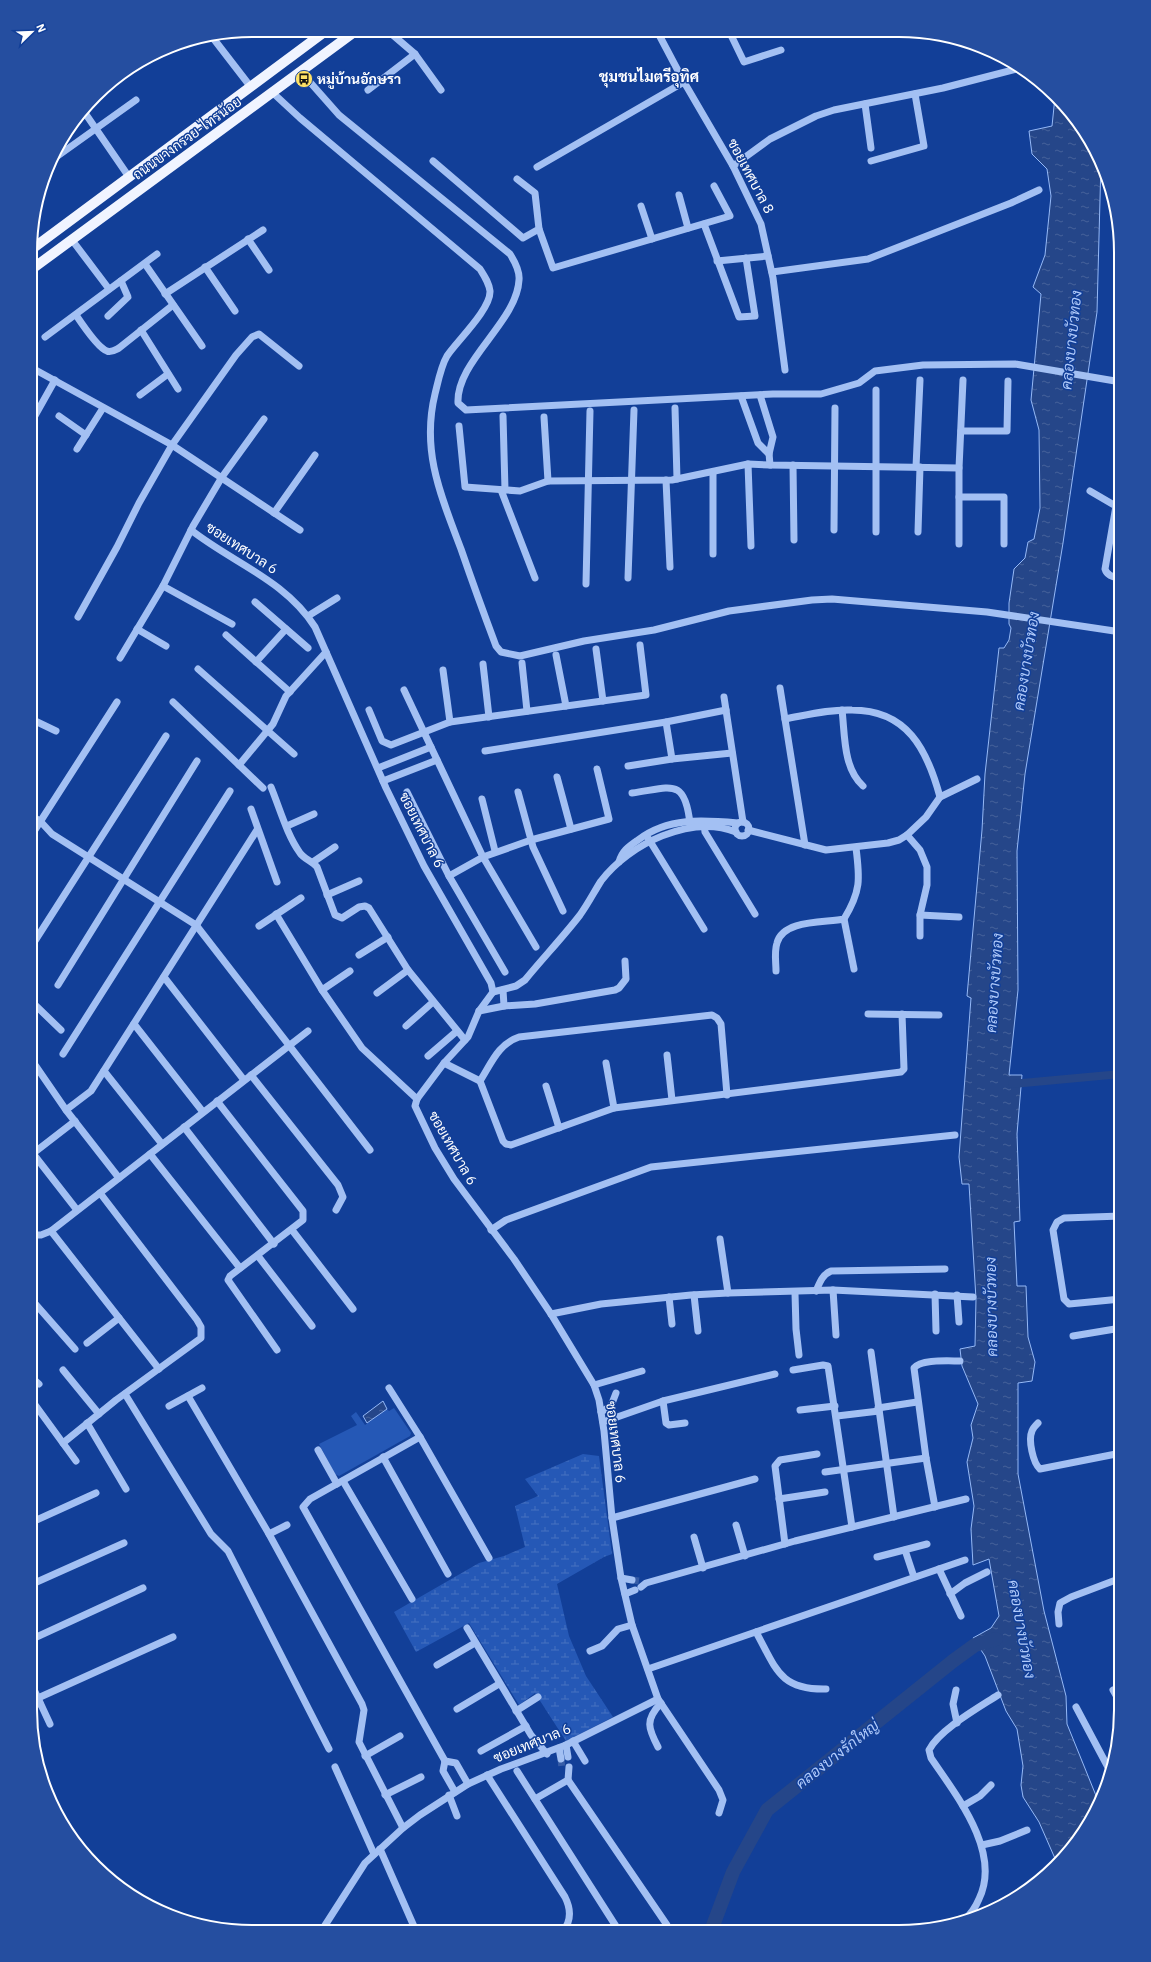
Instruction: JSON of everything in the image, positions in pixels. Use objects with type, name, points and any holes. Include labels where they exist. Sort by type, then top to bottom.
[{"type":"main road","name":"ถนนบางกรวย-ไทรน้อย","points":[[37,244],[317,37]]},
{"type":"main road","name":"ถนนบางกรวย-ไทรน้อย","points":[[37,265],[348,37]]},
{"type":"street","points":[[395,37],[415,54],[441,90]]},
{"type":"street","name":"ซอยเทศบาล 8","points":[[661,37],[684,82],[733,166],[761,224],[772,272],[785,370]]},
{"type":"street","points":[[732,37],[744,62],[782,50]]},
{"type":"street","points":[[215,40],[250,86]]},
{"type":"street","points":[[368,90],[415,54]]},
{"type":"street","points":[[733,166],[770,139],[816,116],[834,110],[944,88],[1013,70]]},
{"type":"street","points":[[301,72],[340,115],[510,254],[516,265],[520,280],[514,299],[463,379],[457,392],[458,403],[461,407],[470,410],[760,395],[821,394],[859,383],[875,371],[923,366],[1015,364],[1114,381]]},
{"type":"street","points":[[537,167],[684,82]]},
{"type":"street","points":[[273,93],[300,118],[480,270],[487,281],[490,293],[487,304],[446,358],[435,394],[430,419],[430,440],[432,461],[444,502],[496,646],[501,652],[520,656],[584,641],[654,630],[729,611],[812,600],[832,599],[987,612],[1114,631]]},
{"type":"street","points":[[871,161],[924,146],[915,94]]},
{"type":"street","points":[[61,154],[136,100]]},
{"type":"street","points":[[865,104],[871,148]]},
{"type":"street","points":[[86,115],[129,177]]},
{"type":"street","points":[[433,161],[523,238],[539,229]]},
{"type":"street","points":[[518,179],[535,193],[539,229],[553,268],[730,216],[714,186]]},
{"type":"street","points":[[772,272],[868,258],[1011,203],[1040,190]]},
{"type":"street","points":[[679,195],[688,228]]},
{"type":"street","points":[[642,206],[652,239]]},
{"type":"street","points":[[704,224],[739,317],[755,316],[746,258]]},
{"type":"street","points":[[166,294],[262,230]]},
{"type":"street","points":[[248,238],[269,270]]},
{"type":"street","points":[[72,240],[109,290]]},
{"type":"street","points":[[45,337],[157,254]]},
{"type":"street","points":[[718,261],[768,256]]},
{"type":"street","points":[[145,264],[202,346]]},
{"type":"street","points":[[205,267],[235,311]]},
{"type":"street","points":[[108,316],[128,297],[121,281]]},
{"type":"street","points":[[76,315],[106,351],[111,352],[119,348],[173,305]]},
{"type":"street","points":[[141,330],[178,389]]},
{"type":"street","points":[[78,617],[172,445],[236,355],[256,334],[259,334],[299,366]]},
{"type":"street","points":[[37,371],[172,445],[300,530]]},
{"type":"street","points":[[140,395],[168,374]]},
{"type":"street","points":[[37,412],[55,380]]},
{"type":"street","points":[[918,532],[920,380]]},
{"type":"street","points":[[959,544],[959,468],[963,380]]},
{"type":"street","points":[[961,431],[1007,431],[1008,382]]},
{"type":"street","points":[[876,390],[876,532]]},
{"type":"street","points":[[760,395],[773,437],[769,453],[770,465]]},
{"type":"street","points":[[741,396],[758,443],[769,453]]},
{"type":"street","points":[[77,449],[103,408]]},
{"type":"street","points":[[675,408],[677,479]]},
{"type":"street","points":[[834,530],[835,408]]},
{"type":"street","points":[[628,578],[630,480],[634,410]]},
{"type":"street","points":[[586,584],[587,481],[590,411]]},
{"type":"street","points":[[58,416],[86,435]]},
{"type":"street","points":[[503,416],[503,490],[535,578]]},
{"type":"street","points":[[544,416],[548,481]]},
{"type":"street","name":"ซอยเทศบาล 6","points":[[264,419],[222,477],[191,530],[266,578],[294,600],[308,616],[326,652],[383,781],[424,866],[491,983],[493,992],[479,1011],[465,1040],[444,1063],[417,1099],[415,1106],[434,1148],[454,1179],[551,1314],[594,1385],[603,1422],[612,1518],[625,1594],[632,1624],[660,1701],[563,1747],[487,1775],[452,1793],[403,1828],[374,1854],[357,1874],[325,1925]]},
{"type":"street","points":[[459,426],[465,487],[520,491],[548,481],[666,480],[748,464],[959,468]]},
{"type":"street","points":[[274,513],[315,455]]},
{"type":"street","points":[[748,464],[751,546]]},
{"type":"street","points":[[793,465],[794,540]]},
{"type":"street","points":[[713,472],[713,554]]},
{"type":"street","points":[[666,480],[670,567]]},
{"type":"street","points":[[1090,491],[1114,504]]},
{"type":"street","points":[[959,497],[1004,497],[1004,544]]},
{"type":"street","points":[[1114,525],[1105,568],[1106,573],[1114,577]]},
{"type":"street","points":[[120,658],[163,586],[191,530]]},
{"type":"street","points":[[163,586],[232,624]]},
{"type":"street","points":[[308,616],[337,598]]},
{"type":"street","points":[[255,602],[308,648]]},
{"type":"street","points":[[137,629],[166,646]]},
{"type":"street","points":[[256,662],[286,629]]},
{"type":"street","points":[[226,635],[290,692]]},
{"type":"street","points":[[369,710],[382,741],[391,745],[450,722],[646,695],[640,645]]},
{"type":"street","points":[[596,649],[604,701]]},
{"type":"street","points":[[239,765],[268,731],[290,692],[326,652]]},
{"type":"street","points":[[556,655],[566,706]]},
{"type":"street","points":[[522,663],[528,712]]},
{"type":"street","points":[[483,664],[489,717]]},
{"type":"street","points":[[198,669],[294,754]]},
{"type":"street","points":[[443,670],[450,722]]},
{"type":"street","points":[[780,688],[805,844]]},
{"type":"street","points":[[404,690],[483,857],[536,947]]},
{"type":"street","points":[[724,697],[741,822]]},
{"type":"street","points":[[37,828],[117,702]]},
{"type":"street","points":[[173,702],[263,788]]},
{"type":"street","points":[[485,750],[666,722],[726,710]]},
{"type":"street","points":[[785,719],[842,710],[876,712],[891,717],[906,728],[920,745],[929,762],[940,797]]},
{"type":"street","points":[[842,710],[849,764],[855,779],[863,786]]},
{"type":"street","points":[[37,722],[56,731]]},
{"type":"street","points":[[666,722],[672,760]]},
{"type":"street","points":[[37,938],[166,736]]},
{"type":"street","points":[[378,768],[431,747]]},
{"type":"street","points":[[628,766],[732,752]]},
{"type":"street","points":[[383,781],[437,760]]},
{"type":"street","points":[[58,985],[197,761]]},
{"type":"street","points":[[449,876],[495,851],[571,829],[609,820],[597,769]]},
{"type":"street","points":[[557,777],[571,829]]},
{"type":"street","points":[[748,830],[826,850],[856,848],[899,840],[907,835],[926,817],[940,797],[978,779]]},
{"type":"street","points":[[271,787],[301,855],[313,862],[317,867],[331,910],[338,917],[342,918],[359,907],[366,906],[369,908],[408,970],[465,1040]]},
{"type":"street","points":[[632,793],[670,788],[678,789],[682,792],[685,800],[690,824]]},
{"type":"street","points":[[63,1054],[230,791]]},
{"type":"street","points":[[408,792],[449,876],[505,972]]},
{"type":"street","points":[[518,792],[531,840],[563,911]]},
{"type":"street","points":[[482,799],[495,851]]},
{"type":"street","points":[[251,809],[257,830],[277,882]]},
{"type":"street","points":[[287,826],[314,814]]},
{"type":"street","points":[[37,819],[52,834],[88,858],[196,925],[370,1150]]},
{"type":"street","points":[[736,832],[735,827],[741,822]]},
{"type":"street","points":[[493,992],[516,986],[525,980],[580,914],[602,881],[619,862],[623,850],[667,825],[741,822],[747,825],[748,830]]},
{"type":"street","points":[[704,824],[743,835],[748,830]]},
{"type":"street","points":[[704,824],[705,832],[755,914]]},
{"type":"street","points":[[66,1110],[91,1091],[257,830]]},
{"type":"street","points":[[907,835],[920,850],[927,867],[927,886],[920,915],[920,936]]},
{"type":"street","points":[[648,837],[704,930]]},
{"type":"street","points":[[313,862],[335,846]]},
{"type":"street","points":[[854,969],[844,919],[852,906],[859,888],[856,848]]},
{"type":"street","points":[[327,895],[359,881]]},
{"type":"street","points":[[259,926],[301,898]]},
{"type":"street","points":[[276,914],[322,990],[362,1048],[417,1099]]},
{"type":"street","points":[[920,915],[959,917]]},
{"type":"street","points":[[776,972],[775,951],[777,941],[786,930],[806,923],[844,919]]},
{"type":"street","points":[[359,955],[388,937]]},
{"type":"street","points":[[479,1011],[504,1006],[535,1004],[615,990],[619,988],[626,979],[625,961]]},
{"type":"street","points":[[377,994],[408,970]]},
{"type":"street","points":[[322,990],[350,971]]},
{"type":"street","points":[[164,977],[244,1080]]},
{"type":"street","points":[[503,990],[504,1006]]},
{"type":"street","points":[[406,1026],[433,1002]]},
{"type":"street","points":[[37,1007],[61,1030]]},
{"type":"street","points":[[868,1014],[939,1015]]},
{"type":"street","points":[[444,1063],[480,1081],[506,1144],[511,1145],[614,1108],[672,1100],[727,1095],[903,1071],[902,1014]]},
{"type":"street","points":[[480,1081],[501,1047],[508,1041],[519,1037],[712,1015],[717,1018],[721,1024],[727,1095]]},
{"type":"street","points":[[134,1024],[203,1112]]},
{"type":"street","points":[[37,1235],[51,1231],[308,1031]]},
{"type":"street","points":[[428,1056],[457,1031]]},
{"type":"street","points":[[667,1055],[672,1100]]},
{"type":"street","points":[[606,1063],[614,1108]]},
{"type":"street","points":[[37,1068],[66,1110],[119,1178]]},
{"type":"street","points":[[104,1071],[162,1144]]},
{"type":"street","points":[[251,1075],[338,1185],[343,1197],[336,1210]]},
{"type":"street","points":[[546,1086],[559,1128]]},
{"type":"street","points":[[218,1101],[303,1211],[304,1220],[230,1276],[230,1283],[277,1350]]},
{"type":"street","points":[[37,1149],[75,1121]]},
{"type":"street","points":[[184,1127],[274,1244]]},
{"type":"street","points":[[491,1230],[506,1220],[652,1167],[955,1135]]},
{"type":"street","points":[[150,1154],[240,1268]]},
{"type":"street","points":[[37,1160],[77,1210]]},
{"type":"street","points":[[63,1443],[87,1423],[201,1338],[201,1327],[100,1193]]},
{"type":"street","points":[[1114,1216],[1064,1218],[1058,1222],[1053,1230],[1064,1300],[1069,1304],[1114,1301]]},
{"type":"street","points":[[292,1230],[353,1309]]},
{"type":"street","points":[[51,1231],[159,1369]]},
{"type":"street","points":[[720,1239],[728,1293]]},
{"type":"street","points":[[258,1256],[312,1326]]},
{"type":"street","points":[[816,1291],[825,1273],[831,1271],[945,1269]]},
{"type":"street","points":[[551,1314],[601,1304],[728,1293],[833,1290],[973,1296]]},
{"type":"street","points":[[833,1290],[836,1335]]},
{"type":"street","points":[[795,1292],[796,1329],[799,1355]]},
{"type":"street","points":[[935,1294],[936,1331]]},
{"type":"street","points":[[694,1295],[698,1331]]},
{"type":"street","points":[[957,1295],[959,1322]]},
{"type":"street","points":[[669,1297],[672,1324]]},
{"type":"street","points":[[37,1307],[76,1349]]},
{"type":"street","points":[[87,1343],[119,1318]]},
{"type":"street","points":[[1073,1336],[1114,1329]]},
{"type":"street","points":[[871,1352],[894,1517]]},
{"type":"street","points":[[935,1507],[917,1402],[914,1368],[917,1364],[960,1361]]},
{"type":"street","points":[[794,1370],[823,1365],[828,1366],[852,1527]]},
{"type":"street","points":[[63,1370],[99,1414]]},
{"type":"street","points":[[594,1385],[642,1371]]},
{"type":"street","points":[[603,1422],[663,1401],[775,1374]]},
{"type":"street","points":[[169,1406],[202,1388]]},
{"type":"street","points":[[389,1388],[420,1437],[489,1558]]},
{"type":"street","points":[[126,1394],[211,1534],[228,1551],[329,1749]]},
{"type":"street","points":[[601,1412],[611,1406],[616,1394]]},
{"type":"street","points":[[188,1396],[269,1534],[362,1704],[364,1710],[359,1742],[403,1828]]},
{"type":"street","points":[[663,1401],[666,1423],[669,1425],[685,1423]]},
{"type":"street","points":[[836,1416],[917,1402]]},
{"type":"street","points":[[800,1410],[835,1406]]},
{"type":"street","points":[[37,1407],[76,1460]]},
{"type":"street","points":[[87,1423],[126,1489]]},
{"type":"street","points":[[1038,1423],[1032,1432],[1032,1446],[1036,1464],[1040,1469],[1114,1454]]},
{"type":"street","points":[[420,1437],[310,1499],[303,1507],[446,1761],[443,1771],[452,1793],[457,1816]]},
{"type":"street","points":[[318,1450],[412,1599]]},
{"type":"street","points":[[785,1544],[775,1466],[780,1460],[817,1454]]},
{"type":"street","points":[[383,1457],[448,1574]]},
{"type":"street","points":[[825,1472],[886,1465],[926,1458]]},
{"type":"street","points":[[612,1518],[755,1479]]},
{"type":"street","points":[[779,1499],[825,1492]]},
{"type":"street","points":[[37,1520],[96,1493]]},
{"type":"street","points":[[625,1594],[639,1584],[703,1568],[785,1544],[966,1499]]},
{"type":"street","points":[[269,1534],[287,1525]]},
{"type":"street","points":[[736,1525],[745,1556]]},
{"type":"street","points":[[694,1537],[703,1568]]},
{"type":"street","points":[[37,1582],[124,1543]]},
{"type":"street","points":[[877,1557],[927,1544]]},
{"type":"street","points":[[905,1550],[914,1578]]},
{"type":"street","points":[[648,1669],[965,1560]]},
{"type":"street","points":[[939,1569],[962,1616]]},
{"type":"street","points":[[950,1594],[965,1583],[987,1572]]},
{"type":"street","points":[[622,1578],[639,1584]]},
{"type":"street","points":[[1059,1624],[1058,1612],[1060,1604],[1071,1597],[1114,1581]]},
{"type":"street","points":[[37,1637],[143,1588]]},
{"type":"street","points":[[590,1651],[602,1646],[618,1629],[632,1624]]},
{"type":"street","points":[[467,1628],[516,1711],[547,1754]]},
{"type":"street","points":[[756,1632],[779,1674],[792,1685],[809,1689],[826,1689]]},
{"type":"street","points":[[39,1701],[173,1637]]},
{"type":"street","points":[[437,1665],[475,1643]]},
{"type":"street","points":[[457,1709],[499,1684]]},
{"type":"street","points":[[956,1690],[953,1704],[954,1713],[958,1719],[957,1723]]},
{"type":"street","points":[[971,1913],[984,1890],[986,1876],[982,1845],[963,1806],[931,1758],[929,1750],[933,1742],[957,1723],[998,1695]]},
{"type":"street","points":[[37,1696],[50,1724]]},
{"type":"street","points":[[516,1711],[538,1697]]},
{"type":"street","points":[[658,1747],[648,1724],[660,1701],[719,1790],[723,1800],[719,1813]]},
{"type":"street","points":[[1076,1707],[1107,1766]]},
{"type":"street","points":[[481,1751],[526,1726]]},
{"type":"street","points":[[365,1756],[400,1736]]},
{"type":"street","points":[[573,1741],[585,1760]]},
{"type":"street","points":[[563,1747],[564,1758]]},
{"type":"street","points":[[446,1761],[456,1763],[468,1784]]},
{"type":"street","points":[[335,1767],[374,1854]]},
{"type":"street","points":[[566,1768],[568,1778],[666,1925]]},
{"type":"street","points":[[517,1771],[615,1925]]},
{"type":"street","points":[[487,1775],[565,1897],[569,1906],[570,1917],[568,1925]]},
{"type":"street","points":[[385,1795],[421,1777]]},
{"type":"street","points":[[535,1799],[568,1778]]},
{"type":"street","points":[[963,1806],[980,1796],[991,1785]]},
{"type":"street","points":[[982,1845],[1000,1841],[1027,1830]]},
{"type":"street","points":[[380,1849],[413,1925]]},
{"type":"green space","points":[[394,1408],[411,1433],[410,1436],[339,1476],[335,1474],[319,1444],[357,1425],[351,1416],[356,1412],[365,1425],[387,1409],[389,1411]]},
{"type":"green space","points":[[583,1454],[599,1456],[612,1554],[557,1584],[569,1636],[586,1676],[613,1717],[566,1741],[535,1693],[519,1705],[469,1623],[416,1652],[394,1612],[479,1563],[504,1556],[525,1547],[515,1506],[538,1496],[525,1479]]},
{"type":"water","name":"คลองบางบัวทอง","points":[[1054,103],[1078,133],[1092,157],[1101,177],[1097,312],[1063,543],[1025,774],[1017,851],[1018,990],[1009,1075],[1022,1075],[1017,1134],[1020,1221],[1014,1222],[1017,1286],[1026,1286],[1028,1337],[1035,1362],[1032,1381],[1018,1383],[1018,1474],[1044,1611],[1066,1696],[1067,1724],[1096,1796],[1078,1829],[1055,1858],[1039,1822],[1023,1797],[1021,1785],[1023,1766],[1017,1729],[1006,1711],[985,1656],[973,1638],[991,1628],[999,1616],[989,1559],[973,1565],[971,1529],[974,1506],[967,1462],[973,1438],[971,1425],[978,1404],[962,1366],[960,1349],[975,1346],[976,1299],[969,1184],[962,1184],[959,1157],[971,998],[967,996],[982,830],[985,774],[999,648],[1004,648],[1009,640],[1011,628],[1009,624],[1009,603],[1014,569],[1025,558],[1028,542],[1034,539],[1040,508],[1039,430],[1031,400],[1041,294],[1033,287],[1045,255],[1051,196],[1047,169],[1032,154],[1029,131],[1052,126]]},
{"type":"water","points":[[383,1401],[387,1409],[367,1423],[363,1416]]},
{"type":"waterway","points":[[1012,1084],[1114,1075]]},
{"type":"waterway","name":"คลองบางรักใหญ่","points":[[713,1925],[733,1872],[767,1810],[953,1661],[975,1645],[996,1639]]},
{"type":"tunnel","points":[[632,1580],[639,1581]]},
{"type":"tunnel","points":[[561,1759],[562,1769]]},
{"type":"place","name":"หมู่บ้านอักษรา","points":[[304,79]]},
{"type":"district","name":"ชุมชนไมตรีอุทิศ","points":[[649,76]]}]
